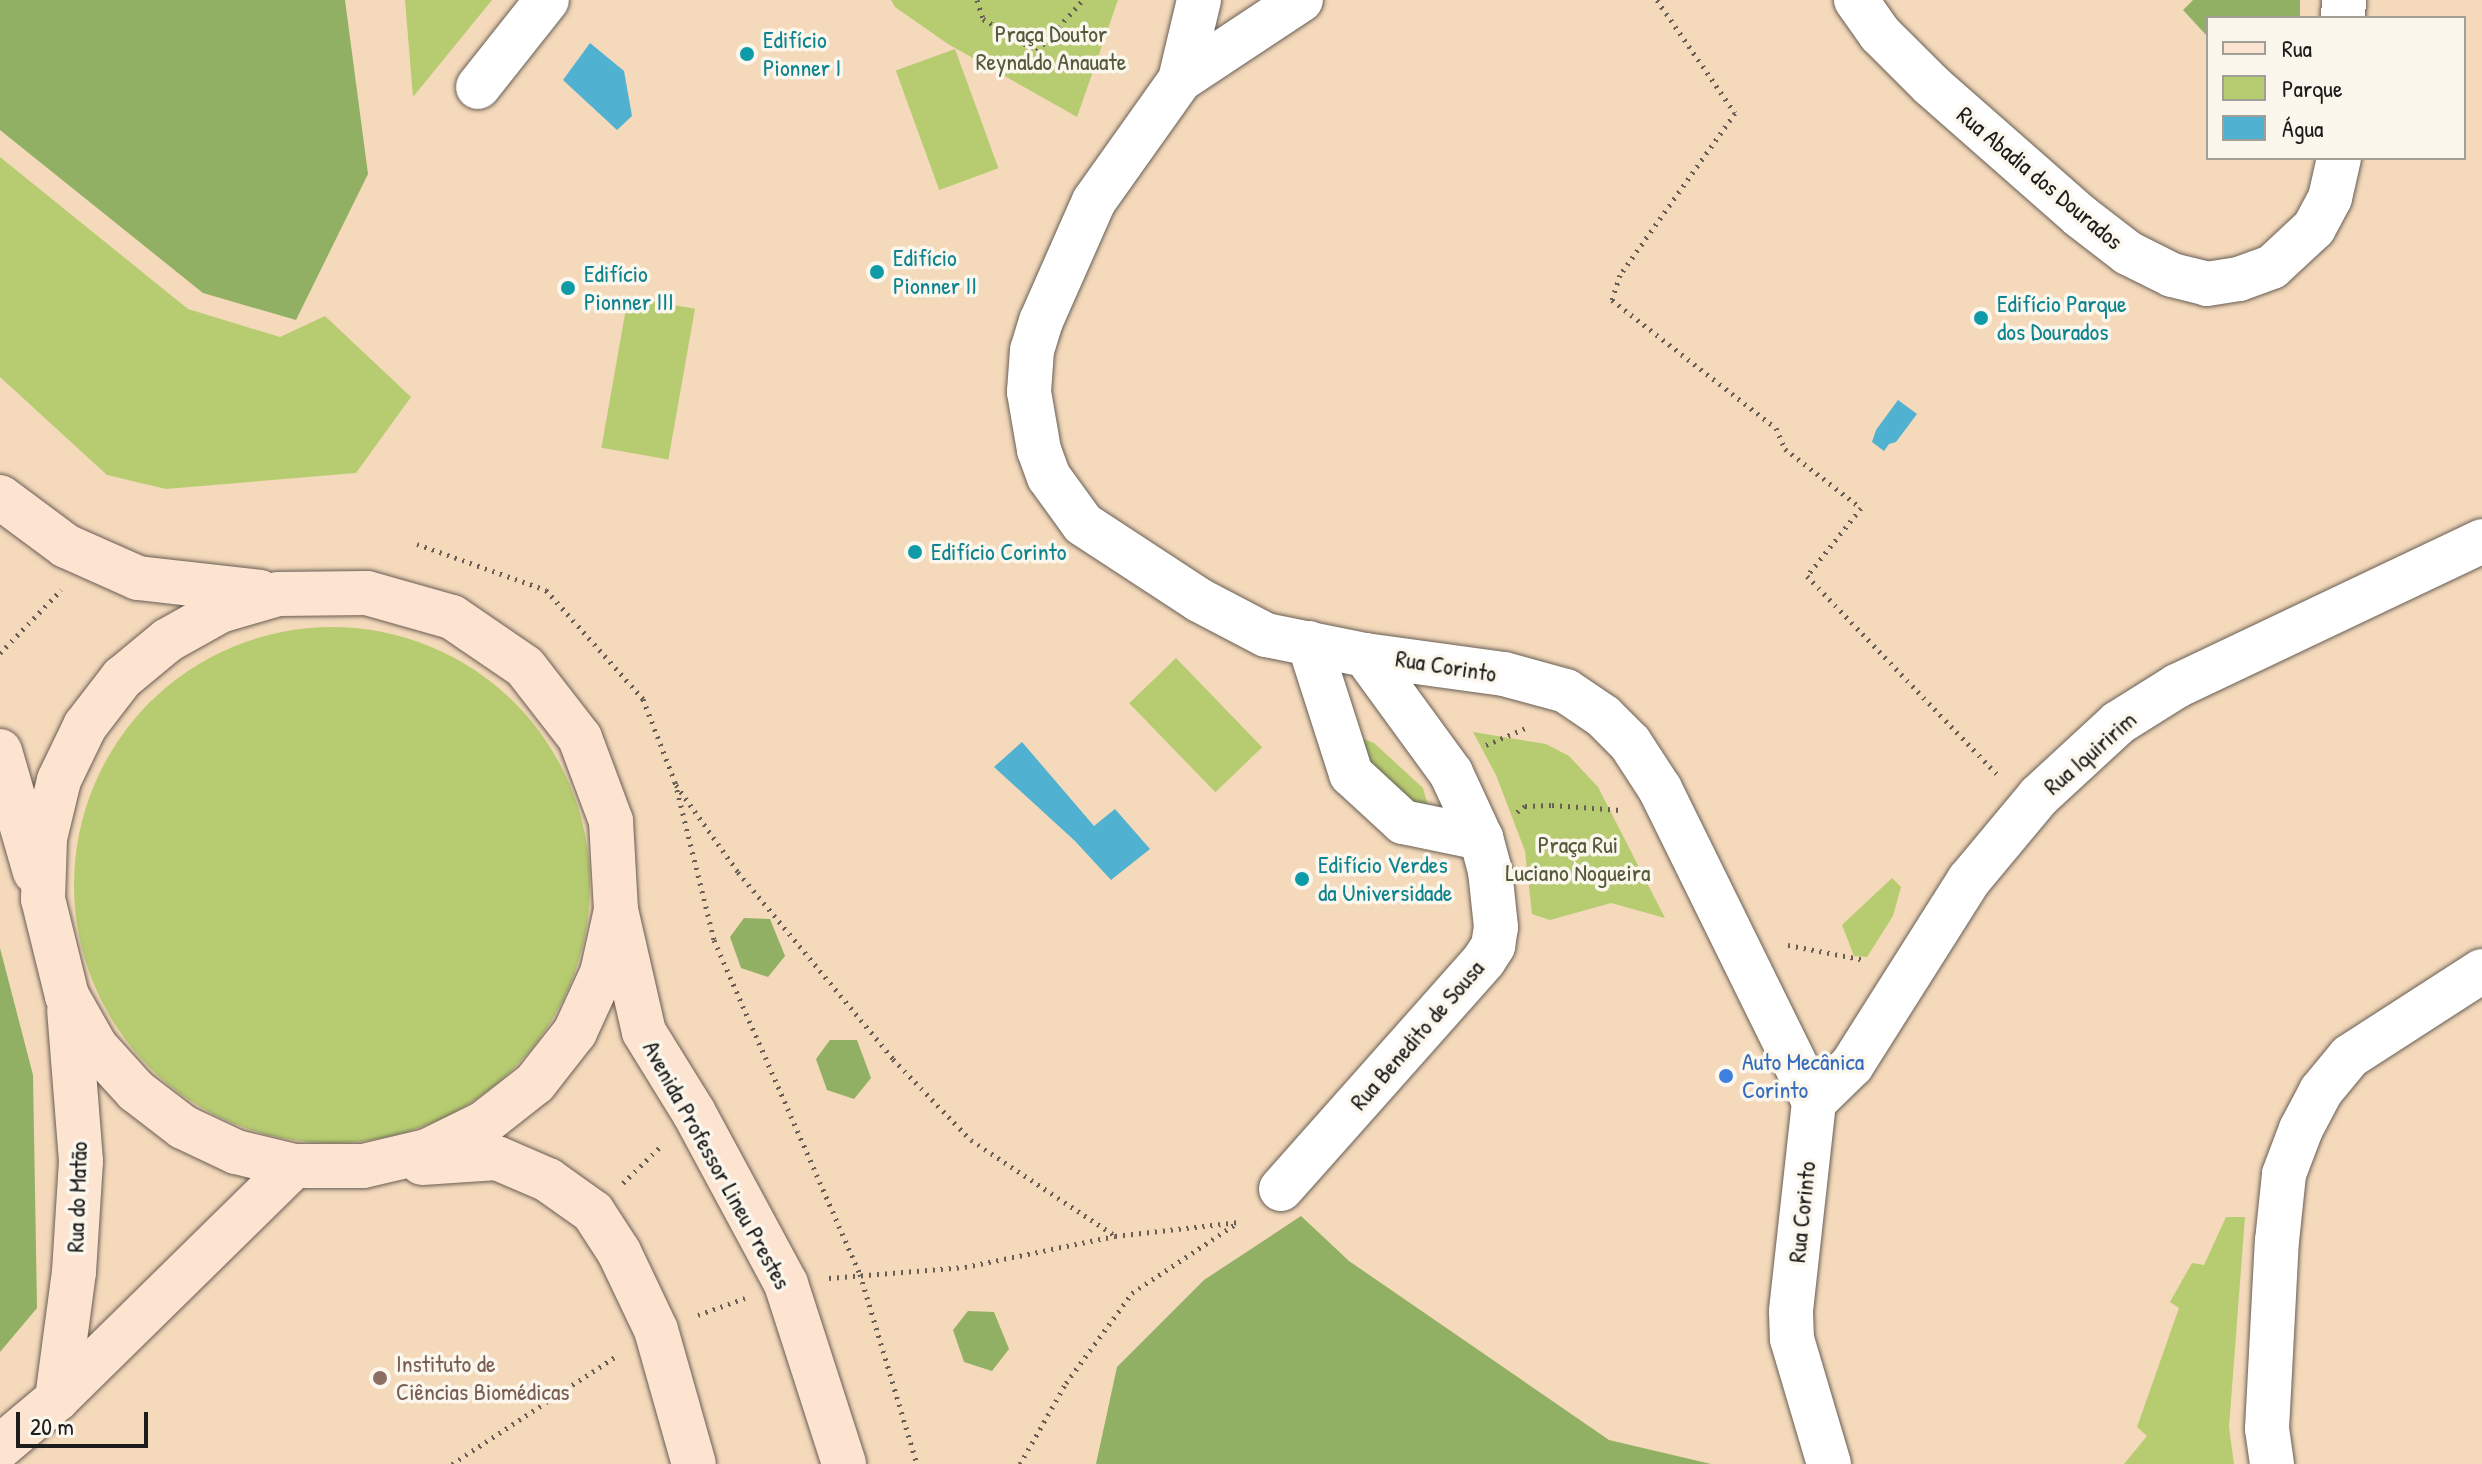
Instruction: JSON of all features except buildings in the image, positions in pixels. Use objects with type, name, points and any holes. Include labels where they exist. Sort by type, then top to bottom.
[{"type":"main road","points":[[0,497],[66,546],[138,578],[278,594],[367,593],[452,617],[525,667],[580,738],[611,821],[616,910],[602,973],[575,1032],[535,1083],[484,1123],[427,1151],[363,1166]]},
{"type":"main road","points":[[43,899],[45,838],[59,780],[94,714],[122,678],[168,640],[220,611],[278,594]]},
{"type":"main road","points":[[0,751],[43,899],[67,996],[96,1047],[136,1091],[171,1118],[236,1152],[294,1166],[363,1166],[497,1158],[548,1180],[593,1212],[619,1252],[656,1330],[694,1464]]},
{"type":"main road","name":"Avenida Professor Lineu Prestes","points":[[616,910],[644,1032],[694,1113],[786,1284],[844,1464]]},
{"type":"main road","name":"Rua do Matão","points":[[57,1399],[74,1272],[81,1161],[67,996]]},
{"type":"main road","points":[[9,1448],[294,1166]]},
{"type":"street","points":[[478,87],[547,0]]},
{"type":"street","name":"Rua Corinto","points":[[1199,0],[1180,80],[1094,201],[1041,321],[1032,350],[1029,392],[1039,450],[1049,477],[1083,524],[1199,600],[1266,635],[1365,655],[1504,674],[1566,691],[1603,716],[1630,743],[1675,817],[1814,1102],[1791,1312],[1792,1339],[1829,1464]]},
{"type":"street","points":[[1180,80],[1301,0]]},
{"type":"street","name":"Rua Abadia dos Dourados","points":[[1856,0],[1880,34],[1921,75],[2068,206],[2128,253],[2172,275],[2207,284],[2239,279],[2272,267],[2314,228],[2330,198],[2339,160]]},
{"type":"street","name":"Rua Iquiririm","points":[[1814,1102],[1852,1065],[1969,880],[2029,807],[2118,723],[2177,686],[2482,541]]},
{"type":"street","points":[[1309,643],[1351,774],[1403,822],[1481,838]]},
{"type":"street","name":"Rua Benedito de Sousa","points":[[1281,1189],[1407,1050],[1493,946],[1497,906],[1481,838],[1451,773],[1365,655]]},
{"type":"street","points":[[2272,1464],[2267,1429],[2277,1241],[2284,1174],[2301,1129],[2321,1091],[2350,1056],[2482,971]]},
{"type":"path","points":[[978,0],[983,19],[1037,51],[1083,0]]},
{"type":"path","points":[[1657,0],[1735,113],[1620,275],[1612,300],[1776,428],[1785,449],[1861,508],[1807,576],[2029,807]]},
{"type":"path","points":[[417,544],[546,590],[643,699],[675,782],[714,940],[860,1274],[917,1464]]},
{"type":"path","points":[[0,653],[93,558]]},
{"type":"path","points":[[1451,773],[1489,742],[1502,737],[1529,727],[1603,716]]},
{"type":"path","points":[[675,782],[738,872],[893,1059],[971,1140],[1115,1236]]},
{"type":"path","points":[[1481,838],[1525,806],[1585,805],[1675,817]]},
{"type":"path","points":[[1732,935],[1872,962],[1923,954]]},
{"type":"path","points":[[593,1212],[694,1113]]},
{"type":"path","points":[[1020,1464],[1066,1383],[1132,1293],[1239,1222],[1263,1211],[1281,1189]]},
{"type":"path","points":[[452,1464],[656,1330],[786,1284],[860,1274],[965,1267],[1115,1236],[1239,1222]]},
{"type":"green space","points":[[0,0],[345,0],[368,174],[296,320],[203,293],[0,130]]},
{"type":"green space","points":[[405,0],[492,0],[413,97]]},
{"type":"green space","name":"Praça Doutor Reynaldo Anauate","points":[[891,0],[1118,0],[1077,117],[948,44],[895,7]]},
{"type":"green space","points":[[2193,0],[2300,0],[2300,16],[2206,16],[2206,35],[2183,10]]},
{"type":"green space","points":[[955,49],[998,168],[939,190],[896,71]]},
{"type":"green space","points":[[0,157],[188,309],[280,337],[325,316],[411,397],[356,473],[166,489],[107,475],[0,377]]},
{"type":"green space","points":[[628,297],[695,309],[668,459],[601,448]]},
{"type":"green space","points":[[332,627],[382,632],[431,647],[475,671],[514,703],[546,742],[570,786],[585,835],[590,885],[585,935],[570,984],[546,1028],[514,1067],[475,1099],[431,1123],[382,1138],[332,1143],[282,1138],[233,1123],[189,1099],[150,1067],[118,1028],[94,984],[79,935],[74,885],[79,835],[94,786],[118,742],[150,703],[189,671],[233,647],[282,632]]},
{"type":"green space","points":[[1176,658],[1262,747],[1215,792],[1129,703]]},
{"type":"green space","name":"Praça Rui Luciano Nogueira","points":[[1473,732],[1546,744],[1569,756],[1598,787],[1665,918],[1611,903],[1550,920],[1532,914],[1525,851],[1496,775]]},
{"type":"green space","points":[[1348,733],[1374,743],[1423,788],[1430,813],[1398,805]]},
{"type":"green space","points":[[1892,878],[1901,887],[1893,916],[1867,957],[1854,956],[1842,925]]},
{"type":"green space","points":[[744,918],[770,919],[785,956],[768,977],[741,968],[730,937]]},
{"type":"green space","points":[[0,948],[33,1075],[37,1308],[0,1352]]},
{"type":"green space","points":[[830,1040],[857,1040],[871,1078],[854,1099],[827,1090],[816,1059]]},
{"type":"green space","points":[[1301,1216],[1349,1261],[1609,1440],[1711,1464],[1096,1464],[1117,1367],[1204,1280]]},
{"type":"green space","points":[[2226,1217],[2245,1217],[2229,1427],[2234,1464],[2124,1464],[2147,1436],[2137,1427],[2179,1308],[2170,1302],[2192,1263],[2204,1265]]},
{"type":"green space","points":[[968,1311],[994,1312],[1009,1349],[992,1371],[964,1362],[953,1330]]},
{"type":"water","points":[[590,43],[624,71],[632,116],[617,130],[563,80]]},
{"type":"water","points":[[1898,400],[1917,414],[1896,442],[1889,444],[1884,451],[1872,442],[1876,430]]},
{"type":"water","points":[[1022,742],[1094,826],[1115,809],[1150,849],[1111,880],[1075,841],[994,767]]},
{"type":"place","name":"Edifício Pionner I","points":[[747,54]]},
{"type":"place","name":"Edifício Pionner II","points":[[877,272]]},
{"type":"place","name":"Edifício Pionner III","points":[[568,288]]},
{"type":"place","name":"Edifício Parque dos Dourados","points":[[1981,318]]},
{"type":"place","name":"Edifício Corinto","points":[[915,552]]},
{"type":"place","name":"Edifício Verdes da Universidade","points":[[1302,879]]},
{"type":"place","name":"Auto Mecânica Corinto","points":[[1726,1076]]},
{"type":"place","name":"Instituto de Ciências Biomédicas","points":[[380,1378]]}]
